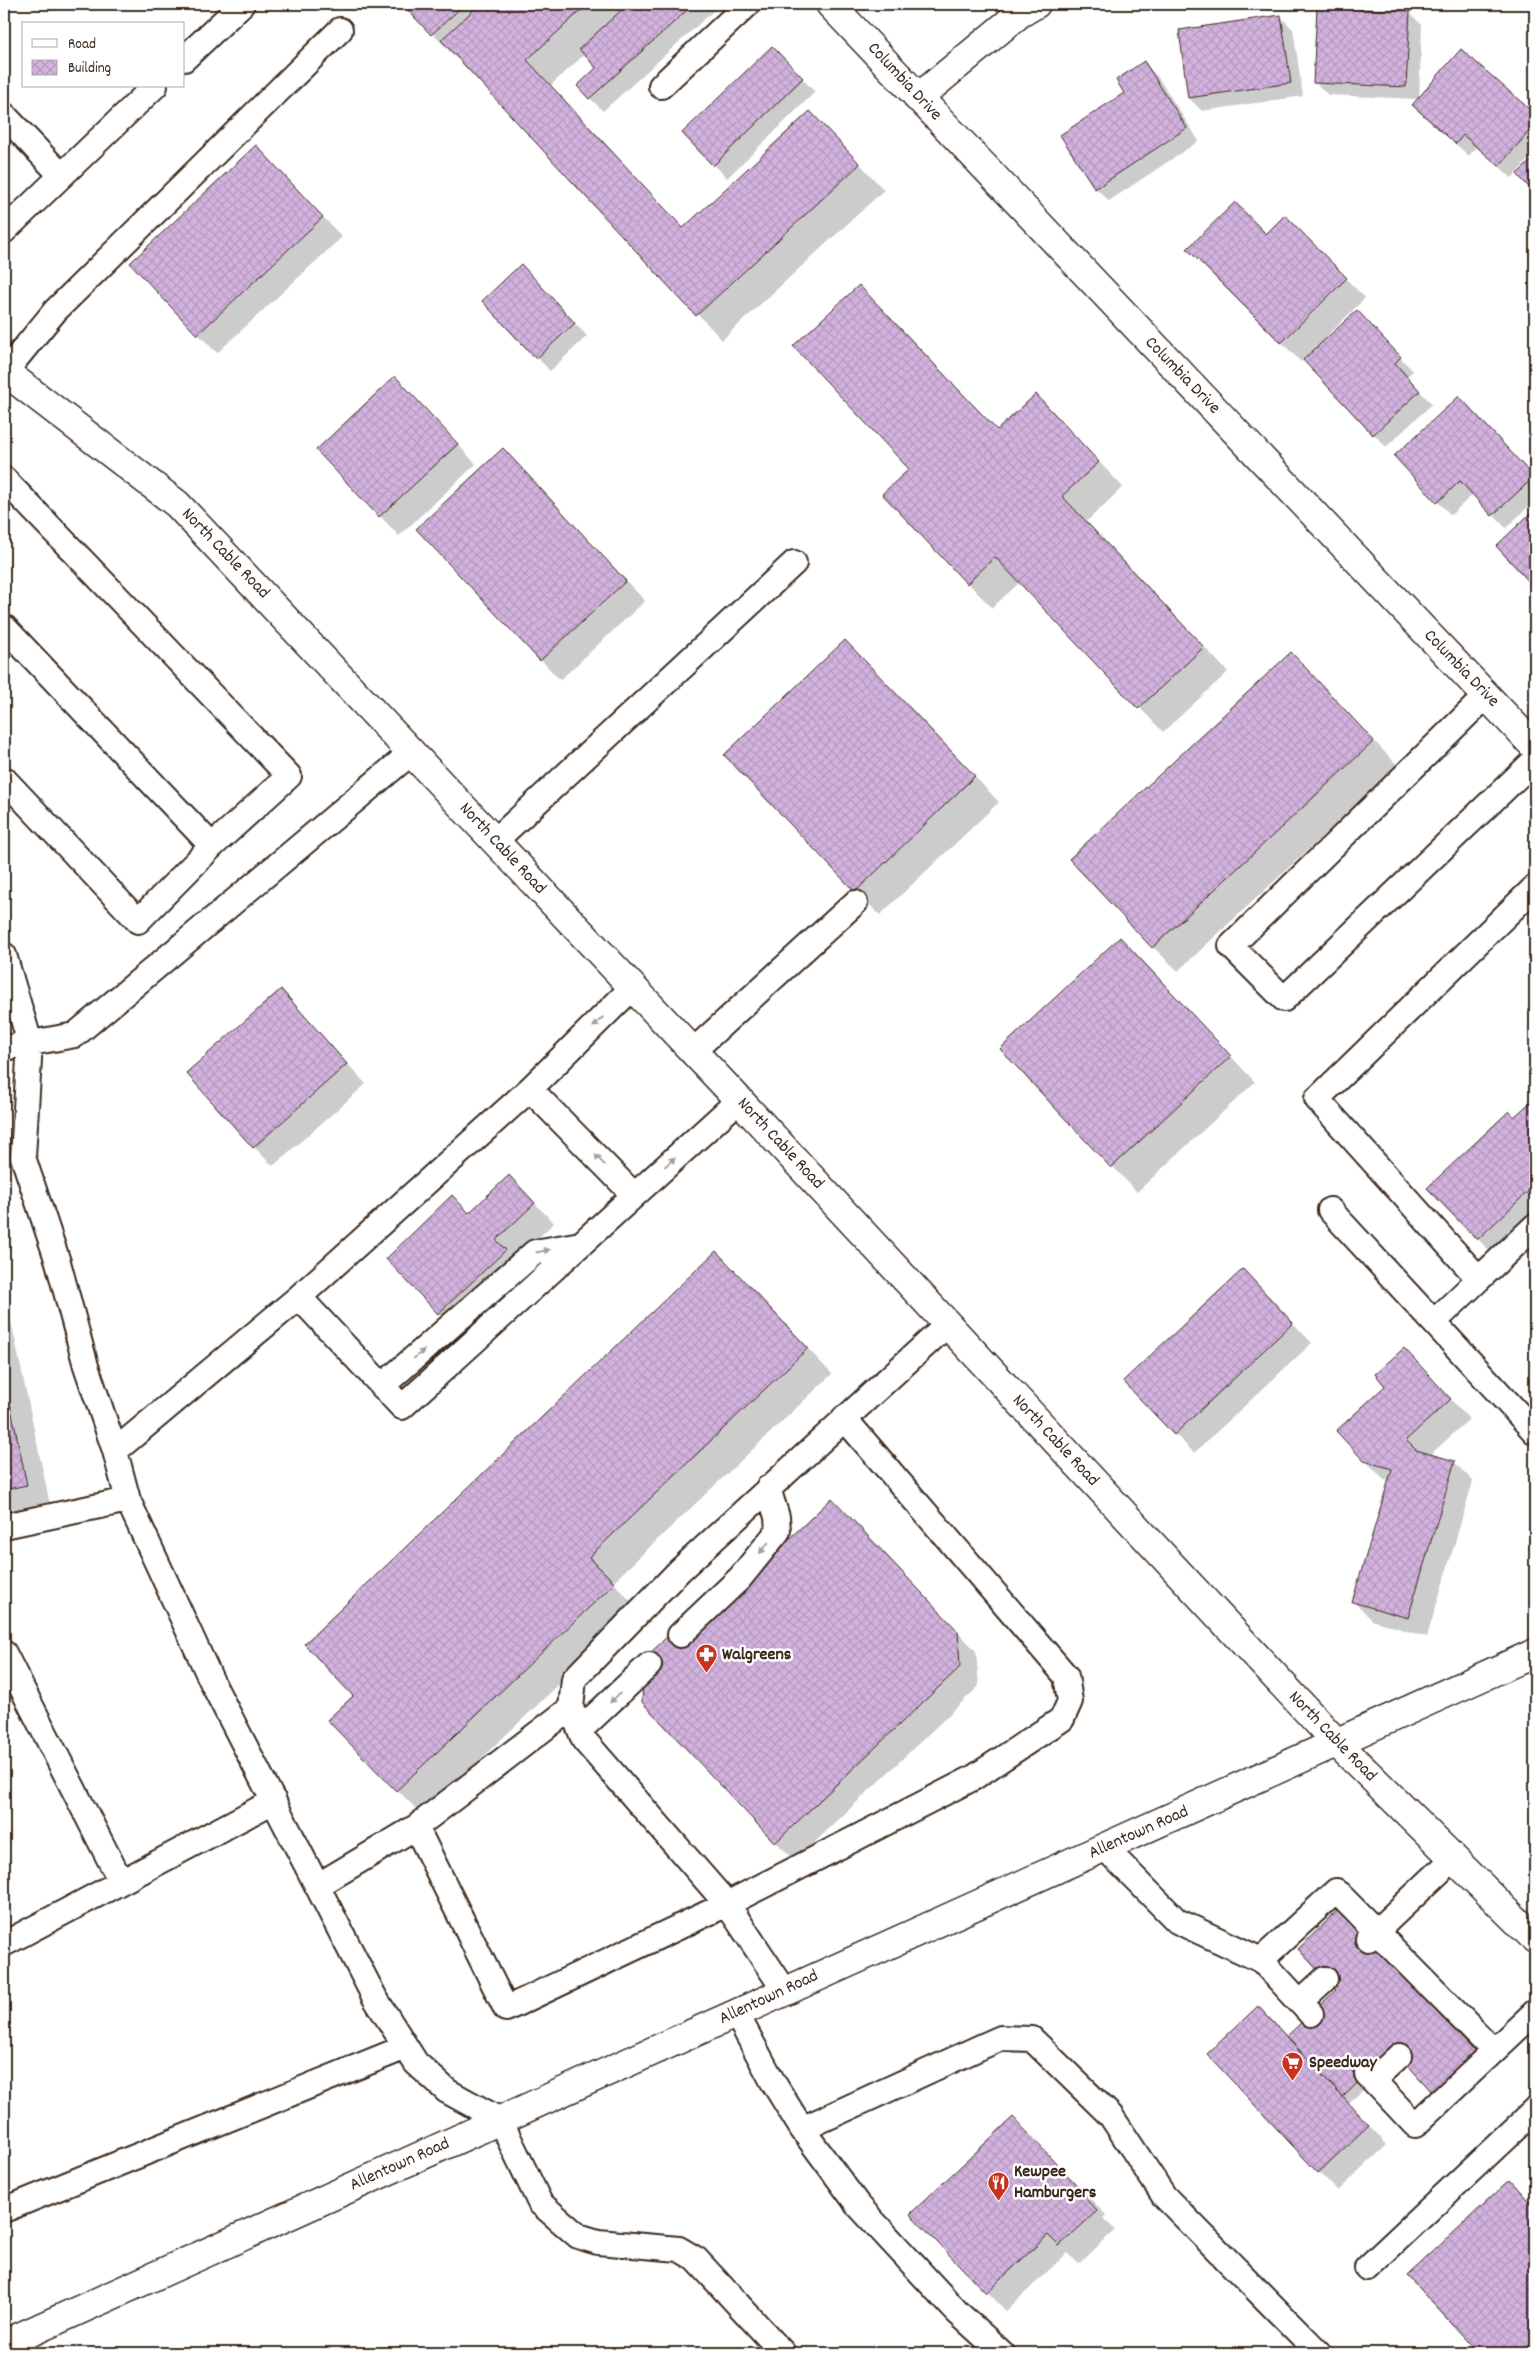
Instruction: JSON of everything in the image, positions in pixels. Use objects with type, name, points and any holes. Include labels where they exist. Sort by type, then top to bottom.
[{"type":"street","name":"Columbia Drive","points":[[830,4],[1535,748]]},
{"type":"street","points":[[918,98],[1019,14],[1036,4]]},
{"type":"street","name":"North Cable Road","points":[[4,370],[177,504],[738,1100],[1336,1742],[1454,1858],[1531,1928]]},
{"type":"street","name":"Allentown Road","points":[[4,2344],[1535,1653]]},
{"type":"lane","points":[[185,58],[242,4]]},
{"type":"lane","points":[[661,86],[748,4]]},
{"type":"lane","points":[[4,370],[55,311],[340,30]]},
{"type":"lane","points":[[4,231],[153,88]]},
{"type":"lane","points":[[4,115],[61,175]]},
{"type":"lane","points":[[4,479],[289,776],[212,846],[138,920],[4,779]]},
{"type":"lane","points":[[494,841],[794,563]]},
{"type":"lane","points":[[4,627],[212,846]]},
{"type":"lane","points":[[1486,696],[1231,946],[1284,999],[1535,760]]},
{"type":"lane","points":[[4,1048],[74,1035],[412,752]]},
{"type":"lane","points":[[1479,1279],[1317,1099],[1535,887]]},
{"type":"lane","points":[[692,1052],[855,903]]},
{"type":"lane","points":[[4,956],[30,1043],[23,1157],[58,1262],[86,1366],[115,1452],[128,1500],[213,1684],[375,1998],[416,2063],[447,2091],[500,2120],[540,2203],[578,2236],[598,2242],[678,2249],[696,2259],[783,2353]]},
{"type":"lane","points":[[115,1452],[299,1297],[530,1089],[632,988]]},
{"type":"lane","points":[[530,1089],[634,1195]]},
{"type":"lane","points":[[299,1297],[402,1407],[738,1100]]},
{"type":"lane","points":[[1330,1210],[1434,1322],[1532,1423]]},
{"type":"lane","points":[[1434,1322],[1535,1226]]},
{"type":"lane","points":[[785,1991],[726,1904],[584,1740],[571,1708],[574,1679],[680,1570],[947,1325]]},
{"type":"lane","points":[[416,1827],[506,2008],[726,1904],[973,1778],[1062,1719],[1070,1701],[1066,1676],[844,1418]]},
{"type":"lane","points":[[680,1635],[740,1578],[778,1532],[777,1517],[768,1488]]},
{"type":"lane","points":[[4,1526],[128,1500]]},
{"type":"lane","points":[[4,1653],[122,1882]]},
{"type":"lane","points":[[580,1730],[649,1665]]},
{"type":"lane","points":[[317,1886],[416,1827],[571,1708]]},
{"type":"lane","points":[[4,1944],[274,1802]]},
{"type":"lane","points":[[1105,1848],[1176,1920],[1261,1960],[1305,2008],[1326,1979]]},
{"type":"lane","points":[[1372,1935],[1454,1858]]},
{"type":"lane","points":[[1261,1960],[1336,1891],[1372,1935],[1446,2012],[1493,2050]]},
{"type":"lane","points":[[1399,2056],[1370,2077],[1415,2125],[1535,2012]]},
{"type":"lane","points":[[736,2013],[773,2082],[802,2129],[858,2205],[957,2312],[1002,2353]]},
{"type":"lane","points":[[802,2129],[1001,2038],[1032,2039],[1111,2116],[1164,2196],[1319,2353]]},
{"type":"lane","points":[[4,2210],[406,2047]]},
{"type":"lane","points":[[1367,2268],[1535,2110]]},
{"type":"building","points":[[402,4],[465,4],[431,35]]},
{"type":"building","points":[[480,4],[588,4],[527,60],[683,228],[810,111],[860,164],[696,316],[441,40]]},
{"type":"building","points":[[628,4],[694,4],[589,99],[577,86],[596,68],[579,49]]},
{"type":"building","points":[[1317,7],[1410,11],[1406,87],[1313,83]]},
{"type":"building","points":[[1281,15],[1291,83],[1188,98],[1179,30]]},
{"type":"building","points":[[772,46],[803,78],[713,166],[682,133]]},
{"type":"building","points":[[1461,49],[1535,114],[1535,125],[1499,166],[1463,135],[1456,144],[1412,105]]},
{"type":"building","points":[[1144,61],[1187,128],[1095,189],[1060,135],[1124,93],[1116,80]]},
{"type":"building","points":[[256,145],[323,217],[197,335],[130,263]]},
{"type":"building","points":[[1535,157],[1535,194],[1517,174]]},
{"type":"building","points":[[1235,202],[1266,234],[1285,215],[1347,278],[1281,343],[1187,249]]},
{"type":"building","points":[[521,264],[575,323],[536,359],[482,301]]},
{"type":"building","points":[[859,285],[997,430],[1036,394],[1099,462],[1062,496],[1204,647],[1138,709],[995,557],[967,584],[882,494],[909,469],[793,346]]},
{"type":"building","points":[[1357,310],[1401,357],[1395,363],[1420,391],[1373,435],[1303,360]]},
{"type":"building","points":[[395,376],[458,444],[379,517],[316,450]]},
{"type":"building","points":[[1459,396],[1534,477],[1492,516],[1460,481],[1437,503],[1394,456]]},
{"type":"building","points":[[503,448],[626,581],[540,661],[416,529]]},
{"type":"building","points":[[1535,509],[1535,588],[1496,546]]},
{"type":"building","points":[[845,640],[975,776],[855,892],[724,755]]},
{"type":"building","points":[[1291,652],[1374,741],[1152,948],[1069,859]]},
{"type":"building","points":[[1120,937],[1231,1056],[1111,1168],[1000,1049]]},
{"type":"building","points":[[281,989],[347,1064],[253,1148],[186,1073]]},
{"type":"building","points":[[1535,1098],[1535,1185],[1477,1240],[1427,1188],[1509,1111],[1514,1117]]},
{"type":"building","points":[[509,1175],[535,1203],[496,1240],[506,1250],[438,1314],[386,1259],[452,1195],[469,1213]]},
{"type":"building","points":[[716,1251],[808,1348],[589,1557],[615,1583],[396,1791],[327,1720],[353,1696],[304,1644]]},
{"type":"building","points":[[1243,1269],[1293,1323],[1174,1435],[1123,1381]]},
{"type":"building","points":[[1404,1348],[1451,1399],[1406,1440],[1416,1450],[1455,1461],[1408,1618],[1352,1602],[1392,1469],[1364,1461],[1336,1431],[1385,1386],[1375,1374]]},
{"type":"building","points":[[4,1375],[27,1485],[4,1490]]},
{"type":"building","name":"Walgreens","points":[[832,1498],[958,1631],[960,1667],[775,1843],[642,1702],[644,1659],[675,1629],[684,1639]]},
{"type":"building","points":[[1339,1909],[1475,2052],[1432,2092],[1393,2049],[1343,2097],[1286,2037],[1336,1990],[1298,1949]]},
{"type":"building","points":[[1258,2006],[1369,2125],[1318,2173],[1207,2054]]},
{"type":"building","points":[[1013,2117],[1087,2196],[1085,2198],[1097,2211],[1059,2246],[1048,2235],[986,2293],[910,2214]]},
{"type":"building","points":[[1510,2180],[1535,2208],[1535,2353],[1479,2353],[1407,2276]]},
{"type":"place","name":"Walgreens","points":[[706,1674]]},
{"type":"place","name":"Speedway","points":[[1293,2082]]},
{"type":"place","name":"Kewpee Hamburgers","points":[[998,2201]]}]
